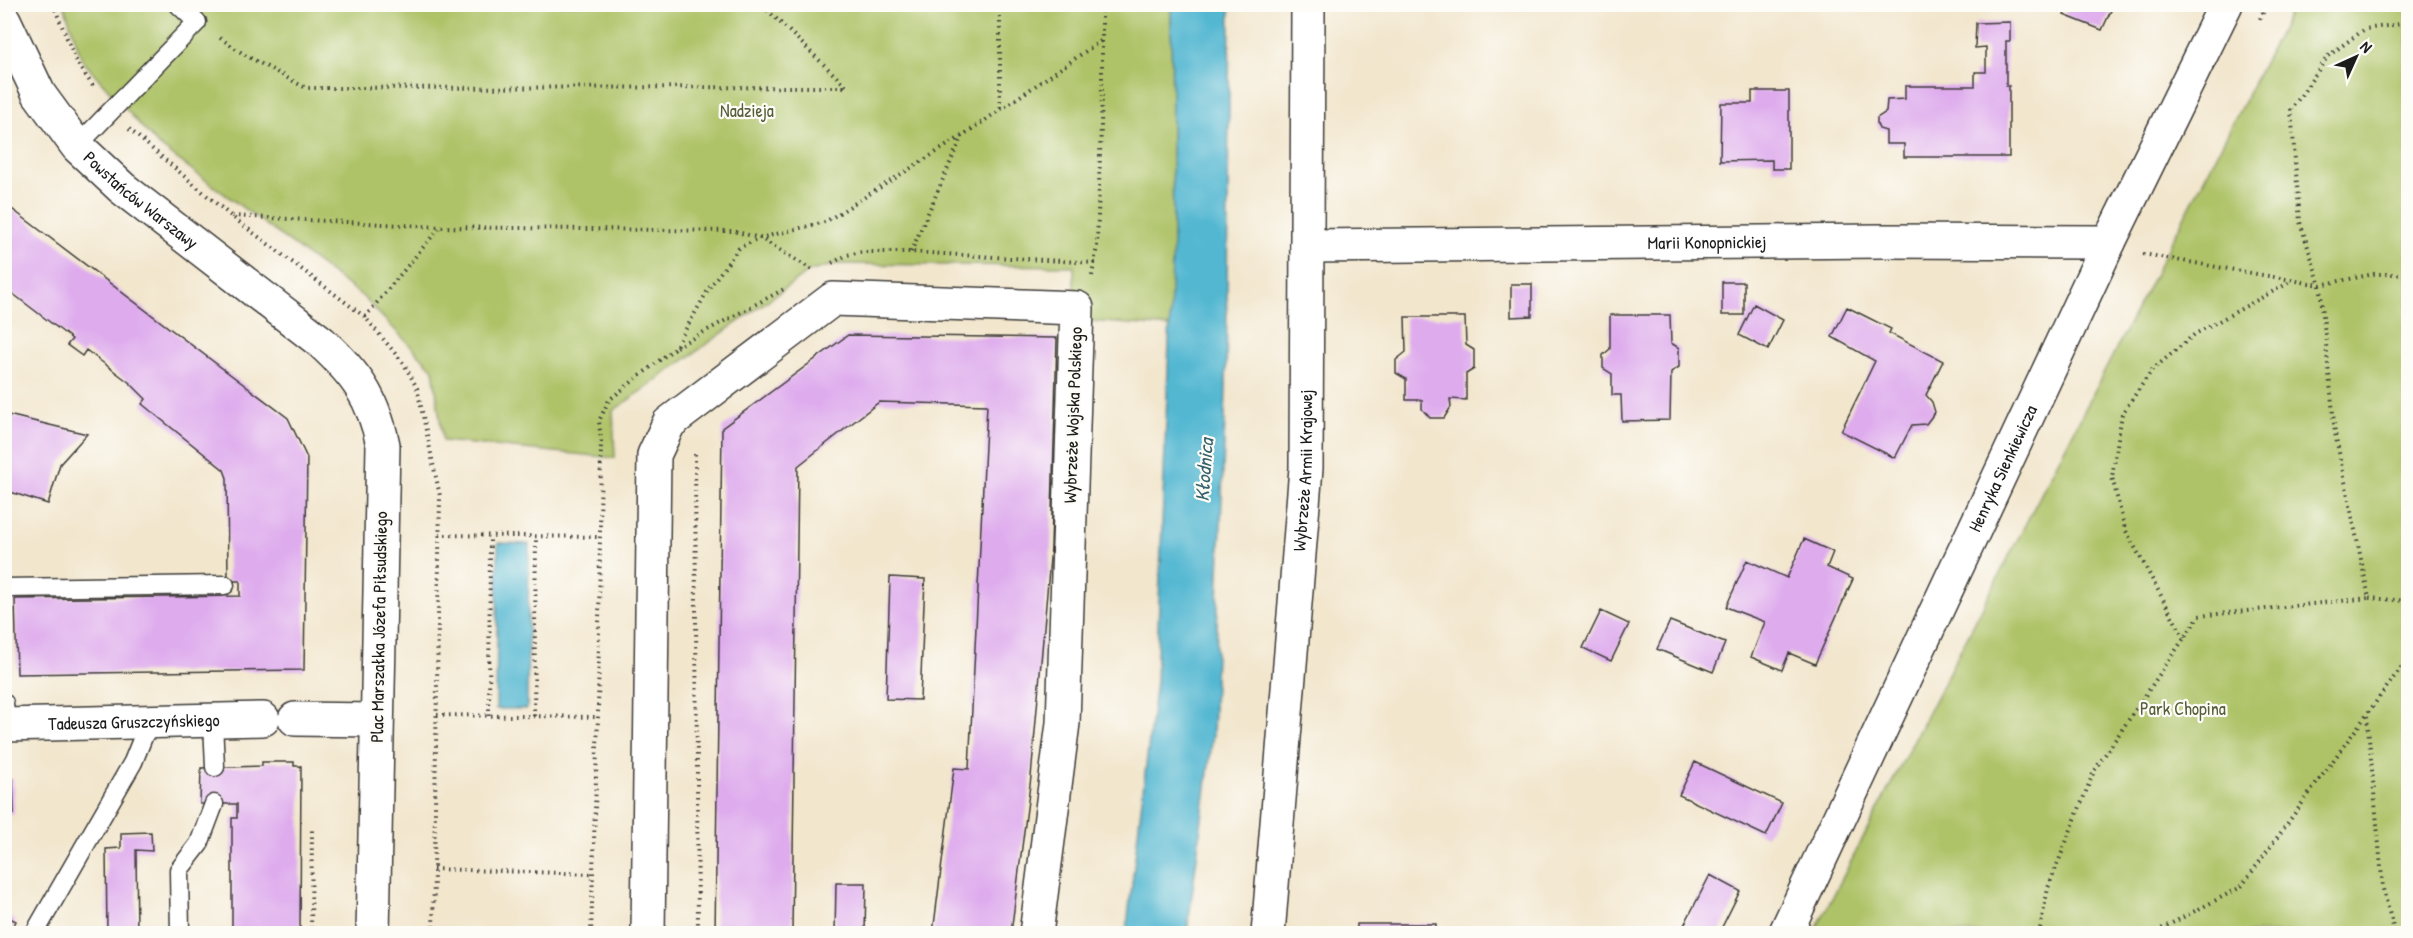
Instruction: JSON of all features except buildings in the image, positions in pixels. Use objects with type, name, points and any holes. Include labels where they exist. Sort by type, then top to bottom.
[{"type":"street","name":"Wybrzeże Armii Krajowej","points":[[1268,933],[1306,468],[1308,4]]},
{"type":"street","name":"Henryka Sienkiewicza","points":[[1785,933],[2109,242],[2226,4]]},
{"type":"street","name":"Powstańców Warszawy","points":[[4,20],[39,94],[77,146],[122,188],[321,342]]},
{"type":"street","name":"Marii Konopnickiej","points":[[1307,246],[1893,241],[2109,242]]},
{"type":"street","name":"Wybrzeże Wojska Polskiego","points":[[648,933],[654,455],[669,423],[833,299],[1077,308],[1063,723],[1036,933]]},
{"type":"street","name":"Plac Marszałka Józefa Piłsudskiego","points":[[321,342],[346,365],[364,389],[377,416],[383,445],[373,933]]},
{"type":"street","name":"Tadeusza Gruszczyńskiego","points":[[5,717],[149,722],[279,719],[376,720]]},
{"type":"lane","points":[[77,146],[197,22],[178,4]]},
{"type":"lane","points":[[4,588],[225,585]]},
{"type":"lane","points":[[34,933],[128,772],[149,722]]},
{"type":"lane","points":[[213,722],[215,767]]},
{"type":"lane","points":[[180,933],[180,870],[199,844],[214,804]]},
{"type":"path","points":[[197,22],[245,55],[306,88],[847,87],[760,4]]},
{"type":"path","points":[[1000,4],[1000,109]]},
{"type":"path","points":[[1077,308],[1089,289],[1095,263],[1102,4]]},
{"type":"path","points":[[2369,598],[2335,433],[2320,285],[2300,222],[2291,110],[2328,56],[2365,29],[2409,22]]},
{"type":"path","points":[[591,933],[598,717],[599,421],[609,400],[675,348],[711,285],[739,248],[760,238],[825,222],[962,136],[1102,39]]},
{"type":"path","points":[[911,252],[962,136]]},
{"type":"path","points":[[231,216],[440,227],[733,231],[760,238],[816,272]]},
{"type":"path","points":[[365,317],[440,227]]},
{"type":"path","points":[[2143,254],[2320,285],[2374,274],[2409,274]]},
{"type":"path","points":[[2184,638],[2125,529],[2112,477],[2122,414],[2152,370],[2195,334],[2292,281]]},
{"type":"path","points":[[430,441],[440,495],[433,933]]},
{"type":"path","points":[[695,449],[698,933]]},
{"type":"path","points":[[440,535],[600,537]]},
{"type":"path","points":[[489,716],[490,536]]},
{"type":"path","points":[[534,716],[536,536]]},
{"type":"path","points":[[2039,933],[2048,888],[2094,771],[2199,616],[2369,598],[2409,601]]},
{"type":"path","points":[[2151,933],[2241,888],[2409,658]]},
{"type":"path","points":[[437,715],[598,717]]},
{"type":"path","points":[[2367,716],[2383,889],[2395,933]]},
{"type":"path","points":[[311,933],[312,830]]},
{"type":"path","points":[[433,869],[593,874]]},
{"type":"green space","name":"Nadzieja","points":[[64,5],[1171,5],[1173,238],[1171,327],[1090,321],[1074,290],[1074,266],[836,264],[808,272],[613,411],[615,458],[443,441],[433,369],[362,296],[157,144],[82,60]]},
{"type":"green space","name":"Park Chopina","points":[[2294,5],[2408,5],[2408,933],[1814,933]]},
{"type":"water","name":"Kłodnica","points":[[1171,5],[1230,5],[1226,390],[1213,734],[1187,933],[1126,934],[1156,681],[1173,238]]},
{"type":"water","points":[[498,543],[529,544],[527,709],[496,709]]}]
